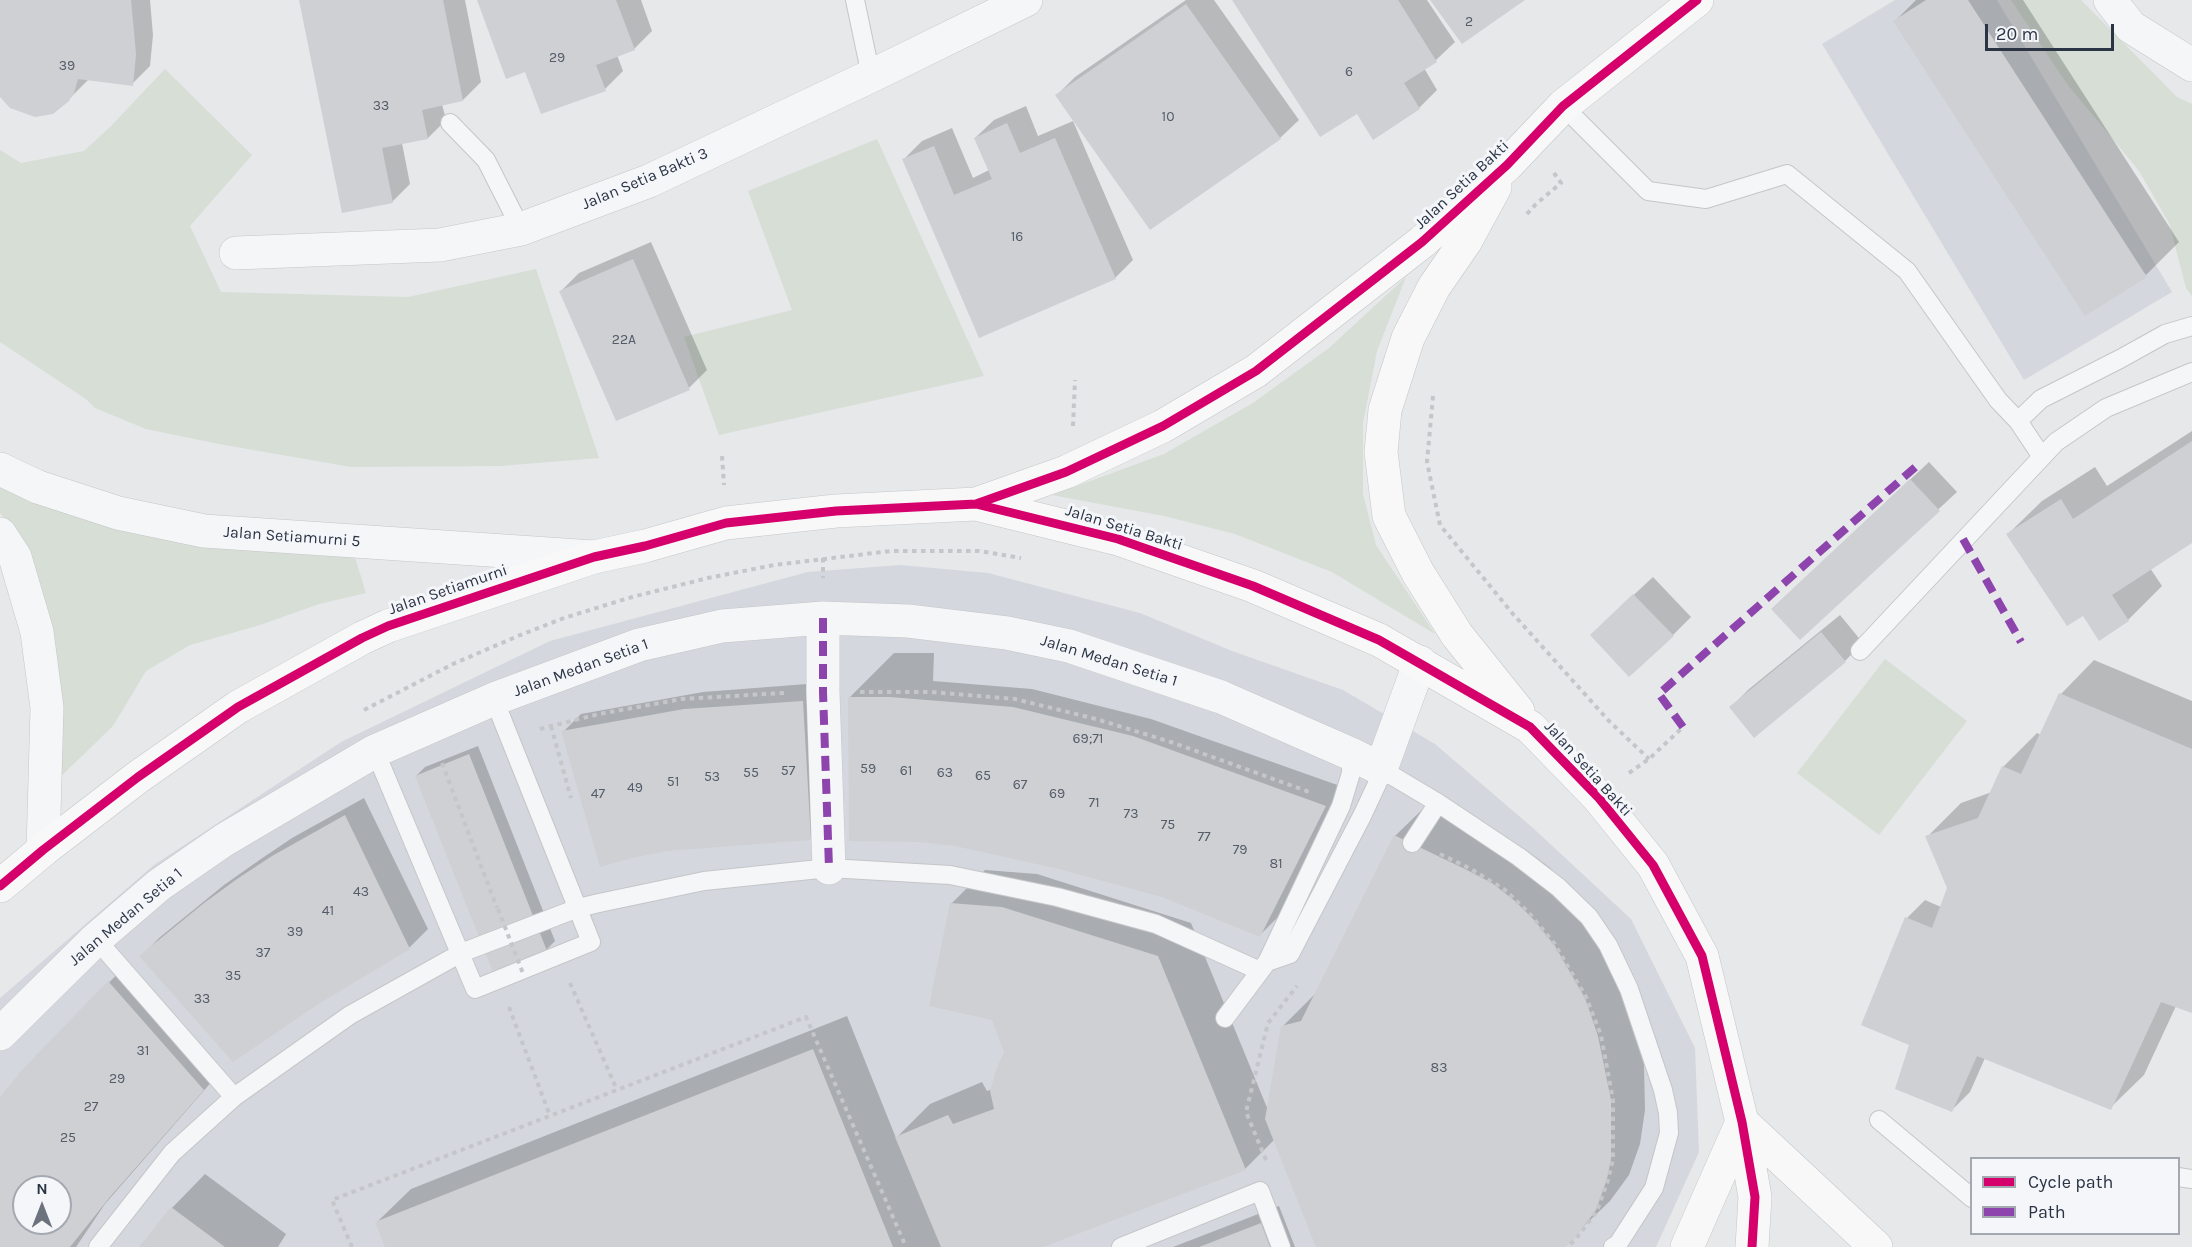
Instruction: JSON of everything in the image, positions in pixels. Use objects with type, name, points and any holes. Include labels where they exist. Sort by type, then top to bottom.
[{"type":"street","name":"Jalan Setia Bakti 3","points":[[236,253],[441,245],[521,229],[649,181],[1026,0]]},
{"type":"street","name":"Jalan Setia Bakti","points":[[976,504],[1066,472],[1163,426],[1256,370],[1422,242],[1517,154],[1563,106],[1697,0]]},
{"type":"street","points":[[2110,0],[2131,27],[2192,65]]},
{"type":"street","name":"Jalan Setia Bakti","points":[[1517,154],[1465,242],[1434,286],[1408,339],[1385,410],[1381,452],[1389,516],[1418,573],[1457,635],[1530,727],[1598,797],[1653,865],[1702,956],[1742,1122],[1755,1197],[1752,1247]]},
{"type":"street","name":"Jalan Setiamurni 5","points":[[0,469],[38,487],[118,513],[204,531],[594,557]]},
{"type":"street","name":"Jalan Setia Bakti","points":[[976,504],[1118,538],[1253,586],[1379,640],[1530,727]]},
{"type":"street","name":"Jalan Setiamurni","points":[[0,886],[138,777],[238,706],[387,626],[594,557],[645,546],[726,523],[836,512],[976,504]]},
{"type":"street","points":[[0,534],[15,557],[37,632],[47,708],[43,850]]},
{"type":"street","points":[[823,618],[829,868]]},
{"type":"street","name":"Jalan Medan Setia 1","points":[[0,1034],[96,939],[159,885],[224,840],[375,751],[494,699],[639,645],[722,626],[823,618],[908,621],[1007,633],[1069,646],[1221,697],[1381,769]]},
{"type":"street","points":[[1381,769],[1420,662]]},
{"type":"street","points":[[1687,1247],[1742,1122],[1831,1208],[1876,1247]]},
{"type":"lane","points":[[855,0],[871,76]]},
{"type":"lane","points":[[1563,106],[1648,191],[1706,199],[1787,174],[1907,271],[1998,400],[2018,421],[2042,457]]},
{"type":"lane","points":[[450,123],[486,160],[521,229]]},
{"type":"lane","points":[[2018,421],[2041,399],[2120,359],[2165,333],[2192,326]]},
{"type":"lane","points":[[1860,651],[2056,442],[2106,408],[2192,372]]},
{"type":"lane","points":[[375,751],[475,989],[591,942],[494,699]]},
{"type":"lane","points":[[1225,1018],[1263,966],[1344,797],[1351,774],[1351,754]]},
{"type":"lane","points":[[98,1247],[172,1153],[234,1097],[350,1015],[460,953],[578,908],[704,881],[829,868],[950,875],[1057,897],[1156,924],[1263,966],[1290,954],[1362,816],[1377,784],[1381,769],[1438,803],[1519,857],[1558,887],[1589,917],[1608,945],[1629,988],[1663,1090],[1669,1133],[1653,1188],[1618,1244],[1613,1247]]},
{"type":"lane","points":[[1412,843],[1438,803]]},
{"type":"lane","points":[[96,939],[234,1097]]},
{"type":"lane","points":[[1879,1120],[1970,1197]]},
{"type":"lane","points":[[1121,1247],[1260,1191],[1281,1247]]},
{"type":"path","points":[[1517,154],[1561,183],[1536,204],[1524,218]]},
{"type":"path","points":[[1434,389],[1427,462],[1440,525],[1520,622],[1609,721],[1648,759]]},
{"type":"path","points":[[823,558],[823,580]]},
{"type":"path","points":[[409,685],[430,728],[524,976]]},
{"type":"path","points":[[540,729],[599,714],[682,699],[766,693],[931,692],[1015,699],[1096,719],[1160,739],[1321,796]]},
{"type":"path","points":[[1659,749],[1683,726]]},
{"type":"path","points":[[1432,850],[1471,869],[1505,890],[1528,912],[1554,943],[1586,997],[1600,1035],[1613,1100],[1613,1159],[1597,1211],[1567,1247]]},
{"type":"path","points":[[566,976],[617,1090]]},
{"type":"path","points":[[1268,1164],[1246,1112],[1269,1023],[1301,980]]},
{"type":"path","points":[[506,999],[550,1116]]},
{"type":"path","points":[[352,1247],[332,1200],[806,1017],[906,1247]]},
{"type":"shaded area","points":[[1895,0],[1997,0],[2172,292],[2024,380],[1822,44]]},
{"type":"shaded area","points":[[2011,0],[2081,0],[2177,97],[2192,104],[2192,296],[2186,288],[2169,223],[2139,171],[2067,84]]},
{"type":"shaded area","points":[[165,69],[252,155],[190,226],[221,292],[408,297],[536,269],[599,458],[500,466],[351,467],[219,444],[146,429],[95,408],[86,399],[0,342],[0,150],[21,163],[84,151]]},
{"type":"shaded area","points":[[877,139],[984,376],[719,435],[684,337],[792,310],[748,191]]},
{"type":"shaded area","points":[[1406,277],[1377,351],[1363,423],[1363,494],[1376,545],[1435,634],[1332,572],[1235,534],[1164,516],[1052,495],[1164,454],[1253,403],[1329,348]]},
{"type":"shaded area","points":[[0,484],[231,546],[283,553],[353,551],[366,593],[319,604],[260,625],[190,645],[146,671],[113,726],[53,784],[8,523],[0,513]]},
{"type":"shaded area","points":[[900,565],[988,573],[1140,613],[1232,651],[1343,690],[1435,744],[1533,828],[1631,919],[1695,1048],[1699,1152],[1656,1247],[0,1247],[0,998],[154,865],[341,742],[550,641],[808,572]]},
{"type":"shaded area","points":[[1885,659],[1967,721],[1879,835],[1797,773]]},
{"type":"building","points":[[0,0],[131,0],[136,54],[133,86],[78,79],[69,101],[53,114],[35,117],[10,108],[0,97]]},
{"type":"building","points":[[299,0],[443,0],[463,101],[422,110],[428,139],[382,148],[393,203],[342,213]]},
{"type":"building","points":[[477,0],[616,0],[635,50],[596,65],[606,91],[541,114],[525,72],[506,79]]},
{"type":"building","points":[[1232,0],[1398,0],[1437,62],[1404,83],[1420,109],[1373,140],[1357,114],[1320,137]]},
{"type":"building","points":[[1430,0],[1525,0],[1462,44]]},
{"type":"building","points":[[1926,0],[1968,0],[2147,277],[2085,316],[1893,21]]},
{"type":"building","points":[[1186,4],[1281,139],[1150,230],[1055,95]]},
{"type":"building","points":[[1007,123],[1020,153],[1055,138],[1116,279],[979,338],[902,159],[934,146],[954,195],[992,179],[974,138]]},
{"type":"building","points":[[633,259],[690,390],[616,421],[559,291]]},
{"type":"building","points":[[2192,441],[2192,543],[2112,595],[2129,621],[2099,641],[2083,616],[2067,626],[2006,534],[2061,499],[2073,519]]},
{"type":"building","points":[[1910,479],[1940,511],[1800,640],[1771,609]]},
{"type":"building","points":[[1633,594],[1674,636],[1629,677],[1590,635]]},
{"type":"building","points":[[1821,632],[1846,662],[1754,738],[1729,707]]},
{"type":"building","points":[[2059,693],[2192,749],[2192,1013],[2161,1002],[2111,1110],[1977,1056],[1952,1112],[1895,1089],[1909,1045],[1861,1025],[1905,917],[1932,928],[1947,888],[1925,836],[1978,818],[2002,766],[2021,774]]},
{"type":"building","points":[[848,697],[890,697],[1013,707],[1133,736],[1326,806],[1260,937],[1162,897],[1059,869],[955,846],[920,842],[849,841]]},
{"type":"building","points":[[803,701],[811,840],[667,851],[600,867],[561,731],[684,709]]},
{"type":"building","points":[[469,754],[547,951],[493,972],[415,776]]},
{"type":"building","points":[[345,815],[410,949],[320,1003],[233,1062],[139,956],[237,879],[272,856]]},
{"type":"building","points":[[1394,835],[1492,883],[1515,901],[1555,946],[1585,998],[1598,1036],[1611,1100],[1611,1159],[1607,1179],[1596,1210],[1576,1237],[1565,1247],[1316,1247],[1265,1119],[1281,1026],[1301,1021]]},
{"type":"building","points":[[950,903],[1002,907],[1158,956],[1246,1170],[1043,1247],[941,1247],[895,1137],[948,1115],[953,1124],[994,1109],[990,1091],[1004,1052],[992,1020],[929,1006]]},
{"type":"building","points":[[108,981],[204,1090],[110,1197],[70,1247],[0,1247],[0,1097],[22,1070]]},
{"type":"building","points":[[813,1049],[893,1247],[385,1247],[375,1222]]},
{"type":"building","points":[[171,1207],[225,1247],[139,1247]]},
{"type":"building","points":[[1261,1223],[1270,1247],[1199,1247]]},
{"type":"marked path","points":[[1683,727],[1659,694],[1921,462]]},
{"type":"marked path","points":[[1963,539],[2021,642]]},
{"type":"marked path","points":[[823,618],[829,868]]},
{"type":"cycle path","points":[[0,886],[138,777],[238,707],[388,626],[594,557],[645,546],[726,523],[836,511],[976,504],[1066,472],[1163,426],[1256,371],[1422,242],[1507,165],[1563,106],[1697,0]]},
{"type":"cycle path","points":[[976,504],[1118,539],[1253,586],[1379,640],[1530,727],[1598,797],[1653,865],[1702,956],[1742,1122],[1755,1197],[1752,1247]]}]
